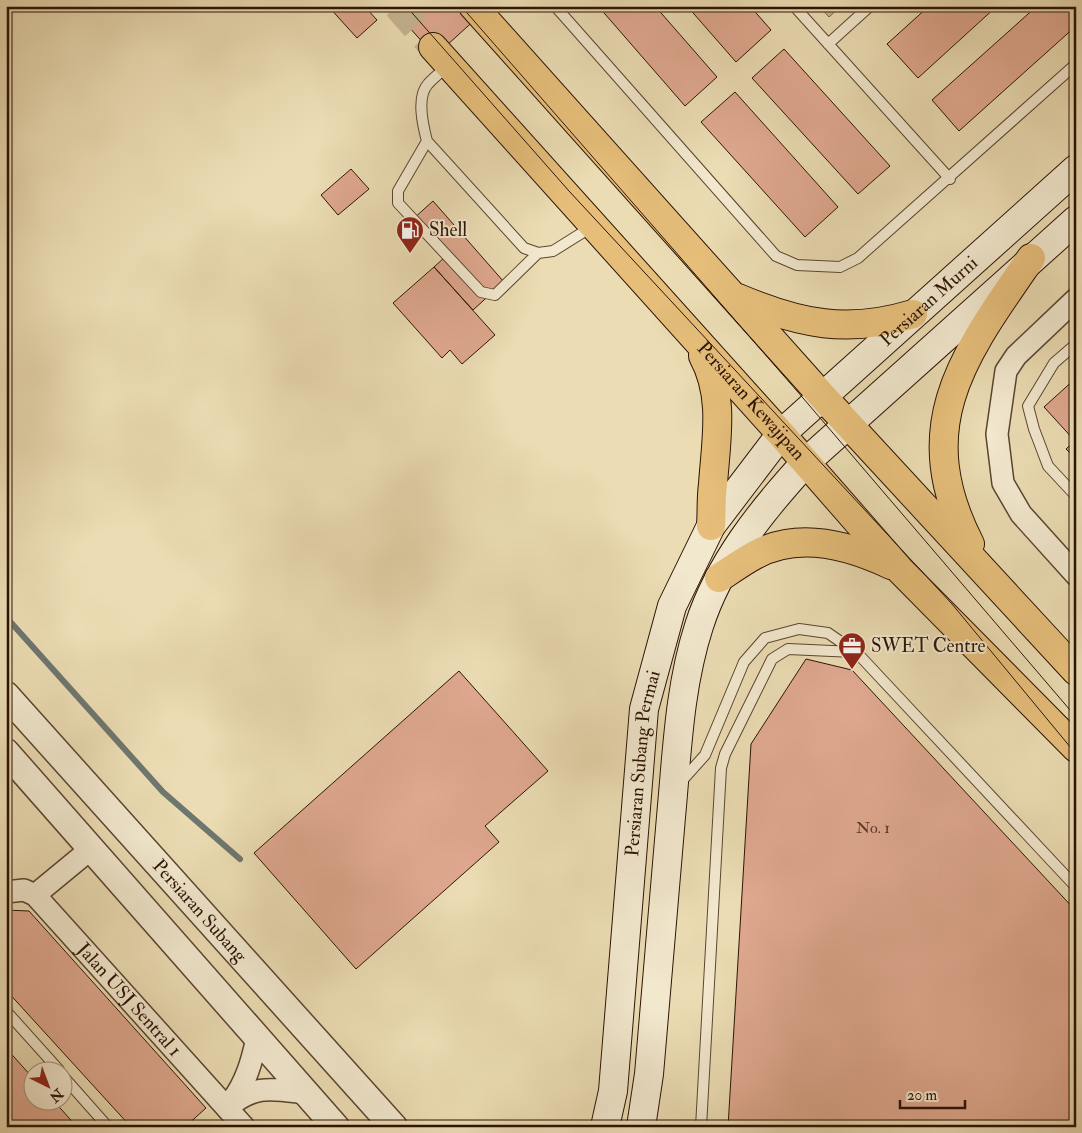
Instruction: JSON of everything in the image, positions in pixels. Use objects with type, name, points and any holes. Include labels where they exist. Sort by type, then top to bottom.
[{"type":"main road","points":[[473,6],[823,397],[1076,671]]},
{"type":"main road","name":"Persiaran Kewajipan","points":[[441,56],[806,462],[899,569],[1076,748]]},
{"type":"main road","name":"Persiaran Murni","points":[[781,434],[1076,169]]},
{"type":"main road","name":"Persiaran Murni","points":[[806,462],[1031,258],[1076,220]]},
{"type":"main road","points":[[983,570],[960,524],[948,492],[943,466],[943,434],[960,370],[977,336],[1031,258]]},
{"type":"main road","points":[[732,295],[770,311],[822,323],[852,326],[884,323],[913,314]]},
{"type":"main road","points":[[692,335],[712,372],[717,399],[718,428],[712,485],[712,526]]},
{"type":"main road","name":"Persiaran Subang Permai","points":[[605,1127],[614,1091],[644,709],[672,606],[712,526],[781,434]]},
{"type":"main road","name":"Persiaran Subang Permai","points":[[640,1127],[649,1074],[680,706],[698,626],[719,578],[747,533],[776,494],[806,462]]},
{"type":"main road","points":[[719,578],[756,554],[790,542],[839,546],[867,554],[899,569]]},
{"type":"street","points":[[1076,300],[1016,356],[1006,371],[997,434],[1002,483],[1021,514],[1076,575]]},
{"type":"street","name":"Persiaran Subang","points":[[6,695],[394,1127]]},
{"type":"street","name":"Persiaran Subang","points":[[6,752],[336,1127]]},
{"type":"street","points":[[6,892],[24,890],[35,895],[92,848]]},
{"type":"street","name":"Jalan USJ Sentral 1","points":[[35,895],[244,1127]]},
{"type":"street","points":[[227,1108],[243,1082],[251,1062],[257,1038]]},
{"type":"street","points":[[227,1108],[243,1094],[252,1091],[275,1089],[305,1093]]},
{"type":"lane","points":[[555,6],[776,256],[797,265],[840,267],[858,258],[950,179],[1076,64]]},
{"type":"lane","points":[[794,6],[950,179]]},
{"type":"lane","points":[[828,44],[870,6]]},
{"type":"lane","points":[[441,56],[426,86],[421,108],[422,123],[427,142],[524,248],[538,253],[553,250],[594,226]]},
{"type":"lane","points":[[427,142],[398,191],[398,203],[481,292],[495,294],[538,253]]},
{"type":"lane","points":[[1076,344],[1054,363],[1028,406],[1034,430],[1048,466],[1076,496]]},
{"type":"lane","points":[[673,789],[690,774],[705,755],[744,662],[764,638],[799,629],[828,633],[854,652],[1076,887]]},
{"type":"lane","points":[[702,1127],[721,768],[725,754],[772,659],[778,653],[788,650],[854,652]]},
{"type":"lane","points":[[6,1011],[50,1060]]},
{"type":"lane","points":[[72,1086],[108,1127]]},
{"type":"green space","points":[[819,6],[841,6],[829,17]]},
{"type":"building","points":[[328,6],[364,6],[377,20],[357,38]]},
{"type":"building","points":[[390,6],[490,6],[435,56]]},
{"type":"building","points":[[598,6],[655,6],[717,77],[685,106]]},
{"type":"building","points":[[687,6],[750,6],[771,30],[736,62]]},
{"type":"building","points":[[929,6],[997,6],[918,78],[887,44]]},
{"type":"building","points":[[1037,6],[1076,6],[1076,26],[959,131],[932,100]]},
{"type":"building","points":[[784,49],[890,166],[858,194],[752,78]]},
{"type":"building","points":[[735,92],[838,207],[805,237],[701,122]]},
{"type":"building","points":[[351,169],[369,189],[338,215],[321,195]]},
{"type":"building","points":[[433,201],[504,282],[473,310],[434,267],[445,257],[412,220]]},
{"type":"building","points":[[434,267],[495,335],[462,364],[450,350],[442,358],[393,303]]},
{"type":"building","points":[[1076,378],[1076,459],[1066,449],[1075,441],[1044,407]]},
{"type":"building","points":[[806,659],[852,670],[1076,911],[1076,1123],[1072,1127],[728,1127],[751,744]]},
{"type":"building","points":[[459,671],[548,771],[485,826],[499,842],[356,969],[254,853]]},
{"type":"building","points":[[6,910],[29,911],[206,1108],[185,1127],[131,1127],[72,1062],[72,1060],[70,1060],[6,990]]},
{"type":"building","points":[[6,1048],[22,1066],[22,1110],[62,1110],[77,1127],[6,1127]]},
{"type":"waterway","points":[[6,617],[163,792],[240,859]]},
{"type":"tunnel","points":[[397,6],[433,47]]},
{"type":"tram line","points":[[406,6],[569,191],[952,604],[1076,754]]},
{"type":"tram line","points":[[461,6],[797,391],[1076,717]]},
{"type":"place","name":"Shell","points":[[410,254]]},
{"type":"place","name":"SWET Centre","points":[[852,670]]}]
